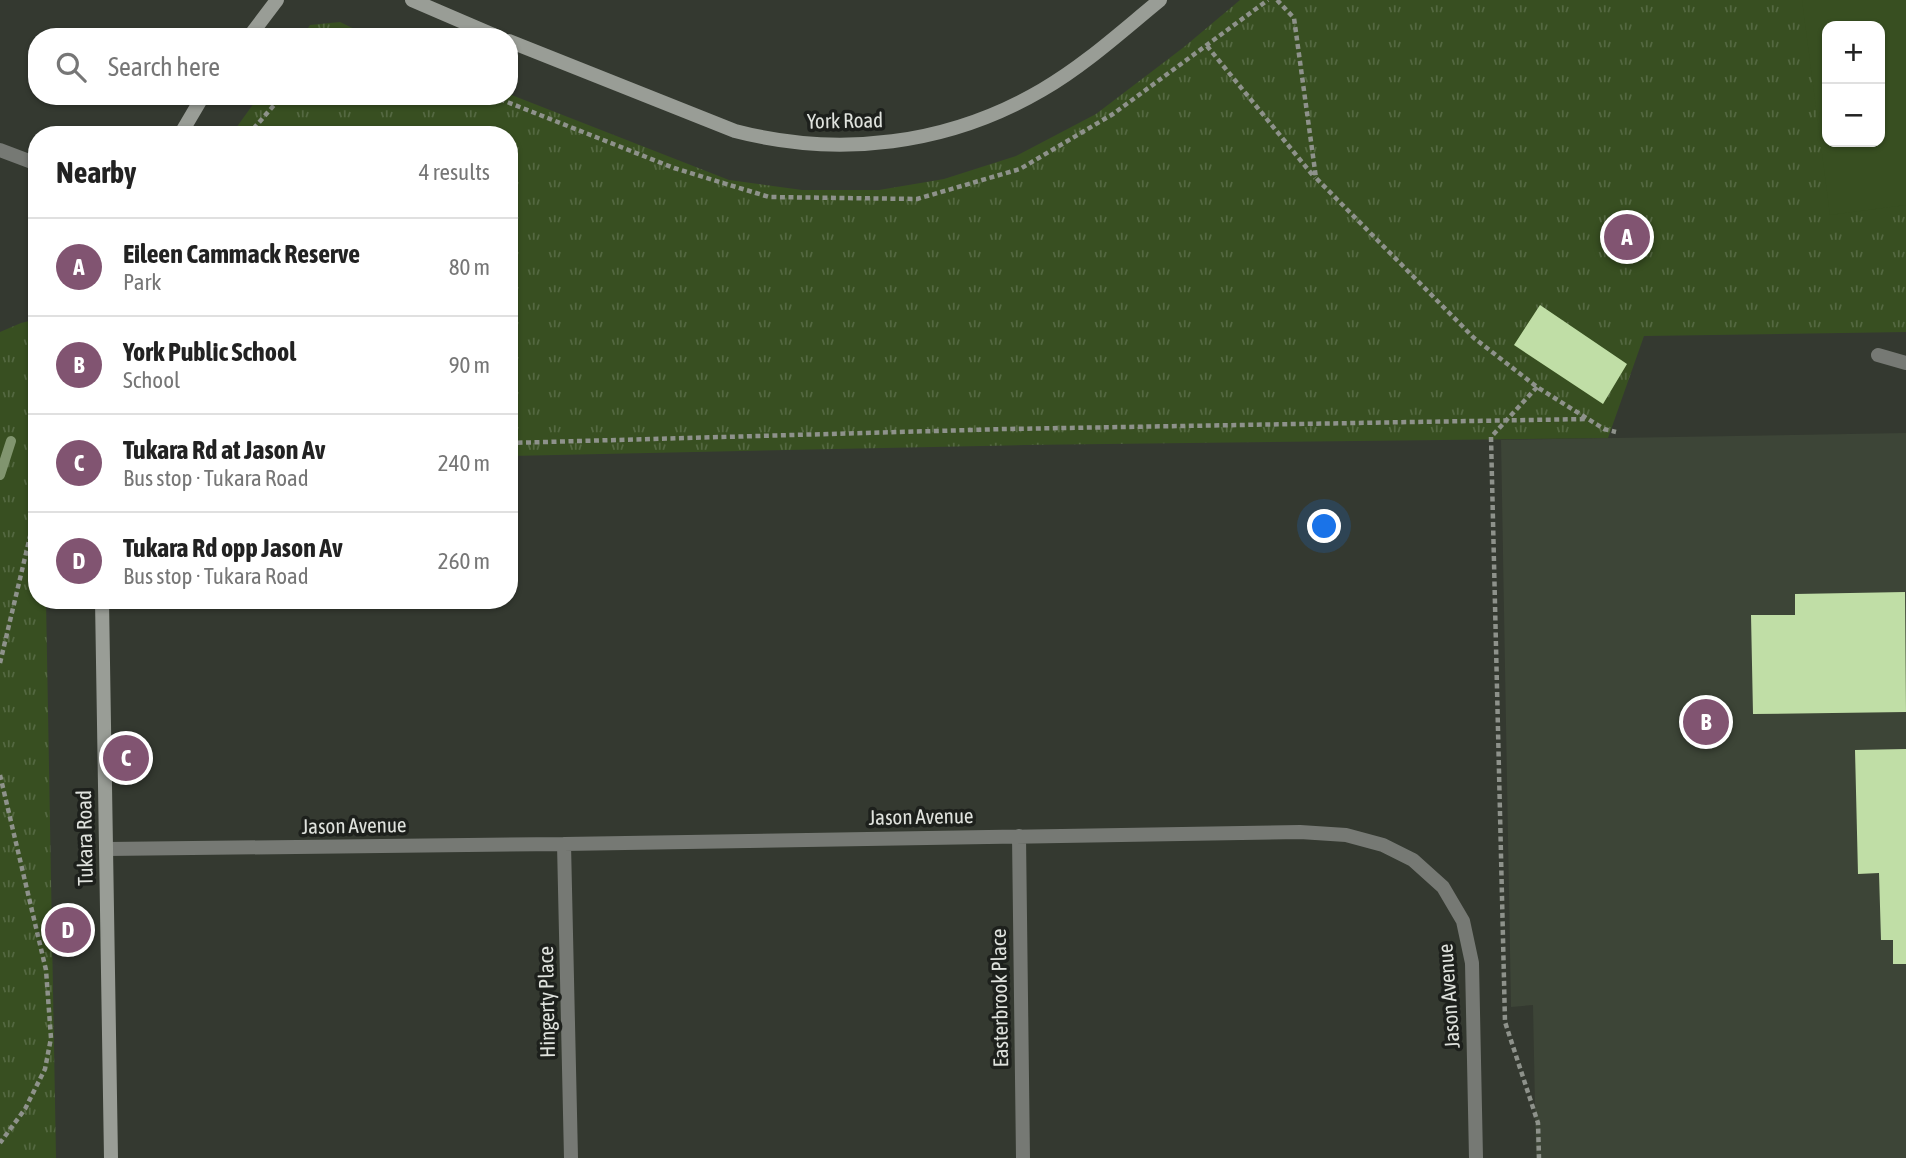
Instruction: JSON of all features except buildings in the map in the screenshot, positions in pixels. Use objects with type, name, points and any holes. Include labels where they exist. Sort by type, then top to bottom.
[{"type":"street","points":[[256,28],[277,0]]},
{"type":"street","points":[[412,0],[477,28]]},
{"type":"street","name":"York Road","points":[[518,45],[734,131],[799,143],[874,144],[947,131],[1016,104],[1041,91],[1083,62],[1160,0]]},
{"type":"street","points":[[185,126],[198,105]]},
{"type":"street","points":[[0,150],[28,161]]},
{"type":"street","points":[[1878,355],[1906,363]]},
{"type":"street","name":"Tukara Road","points":[[102,609],[111,1158]]},
{"type":"street","name":"Jason Avenue","points":[[107,849],[1300,832],[1346,835],[1382,845],[1413,860],[1443,887],[1463,921],[1472,963],[1476,1158]]},
{"type":"street","name":"Easterbrook Place","points":[[1019,836],[1023,1158]]},
{"type":"street","name":"Hingerty Place","points":[[564,844],[571,1158]]},
{"type":"path","points":[[1277,0],[1294,18],[1316,178]]},
{"type":"path","points":[[1207,46],[1316,178],[1474,338],[1536,387],[1604,429],[1616,432]]},
{"type":"path","points":[[256,126],[274,105]]},
{"type":"path","points":[[1536,387],[1491,437],[1505,1022],[1538,1123],[1538,1158]]},
{"type":"path","points":[[518,443],[1034,428],[1588,419]]},
{"type":"path","points":[[0,663],[28,545]]},
{"type":"path","points":[[0,775],[46,970],[51,1038],[45,1069],[25,1109],[0,1143]]},
{"type":"shaded area","points":[[1906,433],[1906,1158],[1536,1158],[1533,1005],[1511,1007],[1501,440]]},
{"type":"green space","points":[[1240,0],[1906,0],[1906,332],[1644,336],[1608,438],[1024,445],[518,456],[518,126],[237,126],[253,105],[518,105],[518,98],[729,180],[802,190],[879,190],[944,179],[1016,156],[1096,114]]},
{"type":"green space","points":[[1802,0],[1906,0],[1906,205],[1830,215]]},
{"type":"green space","points":[[340,22],[352,28],[308,28],[310,25]]},
{"type":"green space","points":[[28,321],[28,609],[46,609],[56,1158],[0,1158],[0,332]]},
{"type":"waterway","points":[[0,475],[11,441]]},
{"type":"place","name":"Eileen Cammack Reserve","points":[[1627,237]]},
{"type":"place","name":"York Public School","points":[[1706,722]]},
{"type":"place","name":"Tukara Rd at Jason Av","points":[[126,758]]},
{"type":"place","name":"Tukara Rd opp Jason Av","points":[[68,930]]}]
